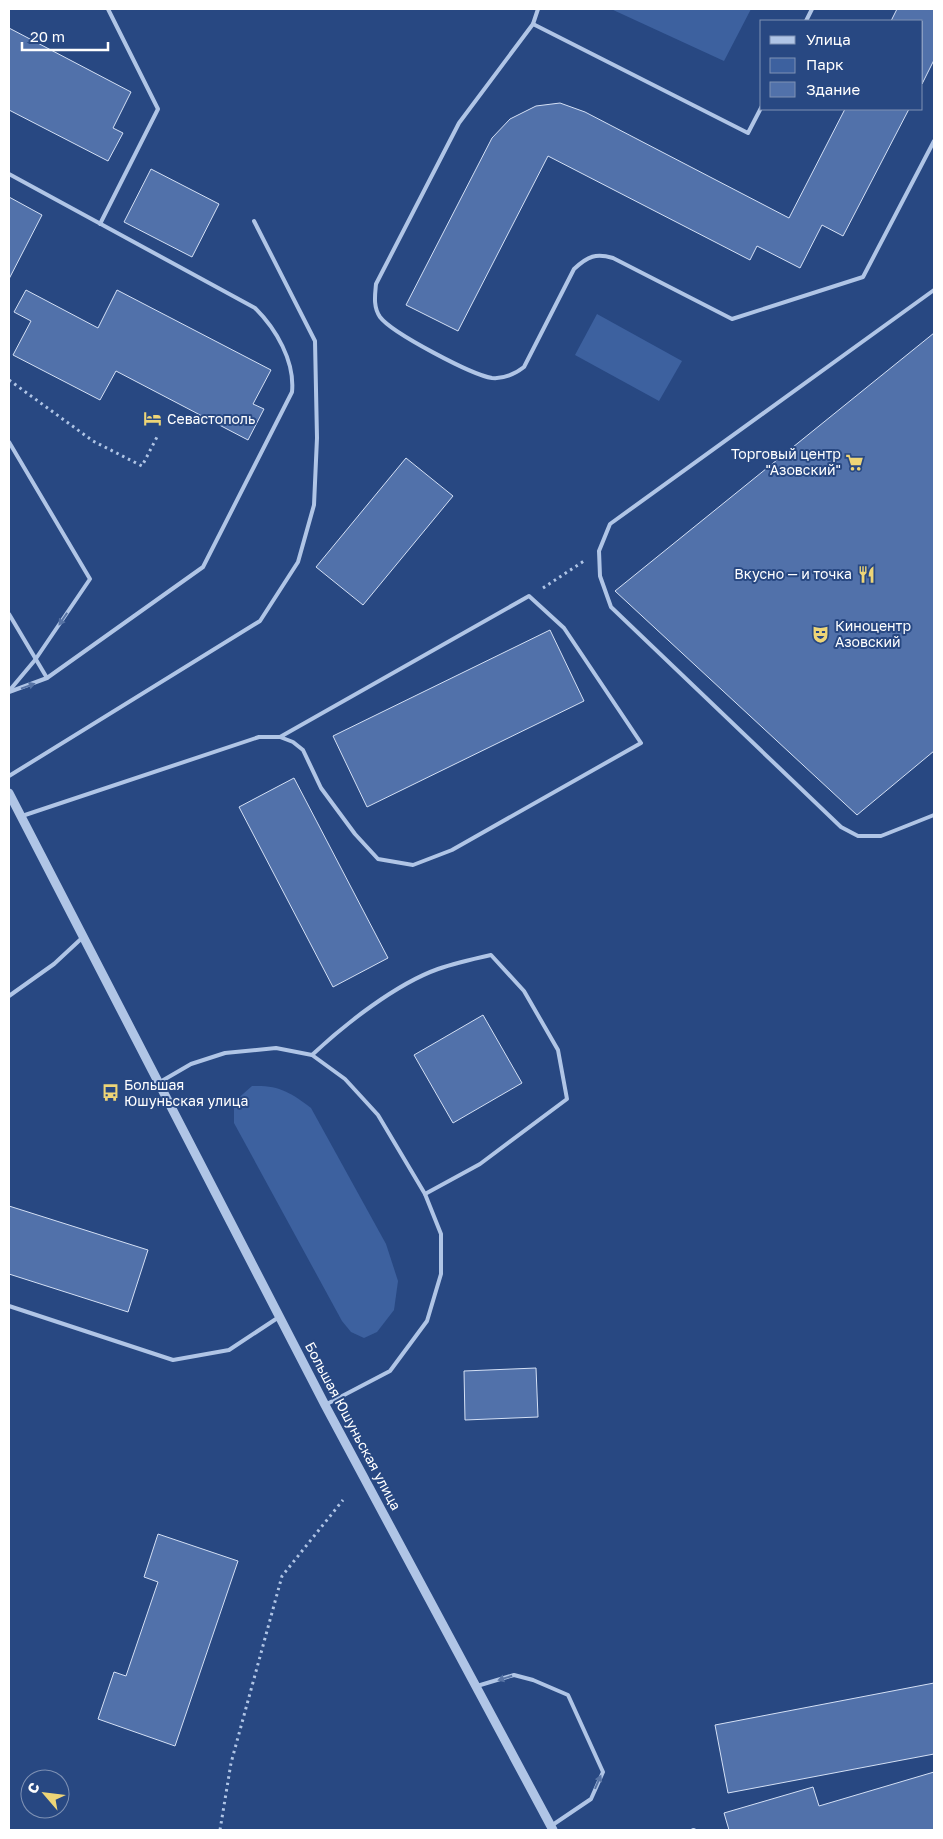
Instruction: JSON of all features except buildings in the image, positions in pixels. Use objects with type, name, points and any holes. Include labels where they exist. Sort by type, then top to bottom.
[{"type":"street","name":"Большая Юшуньская улица","points":[[9,793],[82,938],[160,1082],[281,1316],[325,1405],[552,1828]]},
{"type":"lane","points":[[100,224],[158,109],[108,9]]},
{"type":"lane","points":[[538,9],[533,24],[459,123],[376,284],[374,301],[379,316],[390,328],[477,375],[494,378],[513,375],[524,367],[574,269],[586,258],[598,254],[613,258],[732,319],[864,277],[934,141]]},
{"type":"lane","points":[[533,24],[748,133],[760,110]]},
{"type":"lane","points":[[9,174],[255,308],[270,324],[291,367],[293,379],[292,392],[203,567],[47,678],[9,691]]},
{"type":"lane","points":[[9,776],[260,621],[298,562],[314,505],[317,438],[315,341],[254,221]]},
{"type":"lane","points":[[934,290],[610,524],[599,551],[600,576],[611,607],[841,827],[858,836],[881,836],[934,815]]},
{"type":"lane","points":[[9,442],[90,579],[36,660],[9,691]]},
{"type":"lane","points":[[22,816],[259,737],[280,737],[293,742],[303,750],[321,788],[355,834],[378,859],[414,865],[452,850],[641,743],[564,628],[529,596],[280,737]]},
{"type":"lane","points":[[9,614],[47,678]]},
{"type":"lane","points":[[9,996],[54,964],[82,938]]},
{"type":"lane","points":[[312,1056],[333,1036],[389,995],[437,969],[491,955],[524,991],[558,1050],[567,1099],[480,1164],[425,1194]]},
{"type":"lane","points":[[160,1082],[190,1064],[226,1053],[276,1048],[312,1056],[345,1079],[378,1114],[425,1194],[440,1234],[441,1274],[427,1321],[390,1371],[325,1405]]},
{"type":"lane","points":[[9,1306],[173,1360],[229,1350],[281,1316]]},
{"type":"lane","points":[[476,1687],[514,1675],[533,1680],[568,1695],[603,1772],[591,1799],[552,1828]]},
{"type":"path","points":[[9,380],[93,441],[142,466],[157,437]]},
{"type":"path","points":[[529,596],[599,551]]},
{"type":"path","points":[[220,1830],[231,1763],[282,1576],[342,1500]]},
{"type":"green space","points":[[611,9],[751,9],[724,61]]},
{"type":"green space","points":[[597,314],[682,361],[659,401],[575,355]]},
{"type":"green space","points":[[252,1086],[277,1088],[297,1098],[311,1108],[386,1244],[398,1281],[394,1310],[377,1332],[364,1338],[351,1332],[342,1321],[234,1123],[234,1102]]},
{"type":"place","name":"Севастополь","points":[[153,419]]},
{"type":"place","name":"Торговый центр \"Азовский\"","points":[[855,462]]},
{"type":"place","name":"Вкусно — и точка","points":[[866,574]]},
{"type":"place","name":"Киноцентр Азовский","points":[[821,634]]},
{"type":"place","name":"Большая Юшуньская улица","points":[[110,1093]]}]
